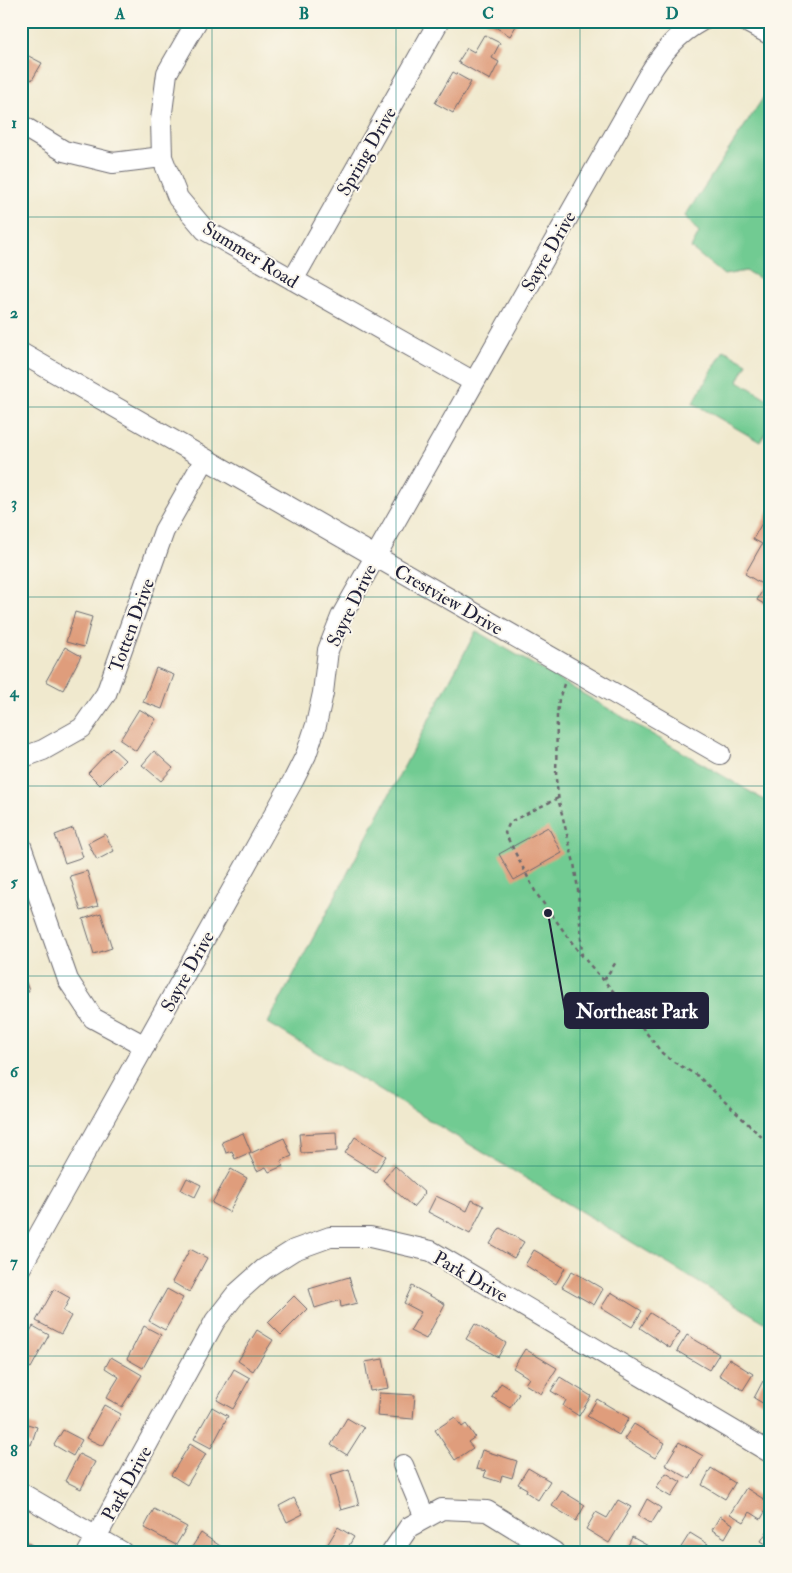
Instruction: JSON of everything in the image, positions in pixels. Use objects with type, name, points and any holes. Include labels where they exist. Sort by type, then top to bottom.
[{"type":"street","name":"Summer Road","points":[[197,21],[167,73],[161,120],[162,157],[178,198],[205,230],[474,382]]},
{"type":"street","name":"Spring Drive","points":[[293,280],[439,21]]},
{"type":"street","name":"Sayre Drive","points":[[21,1267],[302,763],[316,725],[323,693],[328,650],[341,617],[652,69],[673,40],[702,21]]},
{"type":"street","points":[[745,21],[771,35]]},
{"type":"street","points":[[21,125],[64,151],[113,163],[162,157]]},
{"type":"street","name":"Crestview Drive","points":[[21,353],[720,754]]},
{"type":"street","name":"Totten Drive","points":[[21,758],[43,750],[82,728],[106,694],[164,530],[205,459]]},
{"type":"street","points":[[21,846],[68,980],[93,1018],[145,1046]]},
{"type":"street","name":"Park Drive","points":[[92,1544],[215,1321],[236,1294],[264,1269],[294,1250],[330,1237],[370,1237],[431,1251],[771,1453]]},
{"type":"street","points":[[403,1465],[425,1518]]},
{"type":"street","points":[[21,1493],[92,1544],[122,1552]]},
{"type":"street","points":[[392,1552],[409,1527],[442,1509],[487,1511],[554,1552]]},
{"type":"path","points":[[572,669],[562,688],[557,715],[556,770],[558,798],[574,863],[578,890],[582,956]]},
{"type":"path","points":[[558,798],[510,822],[504,833],[536,893],[555,922],[662,1053],[698,1076],[771,1146]]},
{"type":"path","points":[[604,980],[616,962]]},
{"type":"green space","points":[[771,86],[771,285],[746,271],[724,275],[691,248],[699,233],[685,216]]},
{"type":"green space","points":[[724,350],[747,363],[738,381],[771,401],[771,425],[760,442],[693,403]]},
{"type":"green space","points":[[476,631],[771,804],[771,1326],[268,1023]]},
{"type":"building","points":[[485,21],[519,21],[510,36]]},
{"type":"building","points":[[484,35],[500,43],[492,58],[499,62],[490,80],[458,62],[467,48],[474,52]]},
{"type":"building","points":[[21,52],[42,63],[32,80],[21,74]]},
{"type":"building","points":[[453,72],[471,82],[453,113],[435,103]]},
{"type":"building","points":[[771,507],[771,608],[757,600],[765,586],[745,574],[762,544],[753,539]]},
{"type":"building","points":[[75,612],[92,617],[84,647],[66,642]]},
{"type":"building","points":[[65,647],[81,656],[63,690],[46,681]]},
{"type":"building","points":[[156,668],[174,675],[162,709],[143,702]]},
{"type":"building","points":[[139,709],[156,719],[136,751],[120,740]]},
{"type":"building","points":[[112,748],[125,760],[100,785],[88,773]]},
{"type":"building","points":[[154,751],[173,768],[161,781],[142,765]]},
{"type":"building","points":[[548,827],[562,853],[514,880],[499,854]]},
{"type":"building","points":[[73,828],[83,857],[65,863],[55,835]]},
{"type":"building","points":[[105,834],[114,851],[97,860],[88,843]]},
{"type":"building","points":[[87,871],[98,906],[81,911],[70,876]]},
{"type":"building","points":[[101,913],[112,948],[94,954],[83,919]]},
{"type":"building","points":[[21,969],[29,991],[21,993]]},
{"type":"building","points":[[336,1132],[337,1151],[301,1153],[299,1134]]},
{"type":"building","points":[[243,1133],[251,1152],[235,1159],[232,1151],[226,1153],[222,1142]]},
{"type":"building","points":[[355,1137],[386,1156],[376,1172],[345,1153]]},
{"type":"building","points":[[284,1138],[292,1156],[281,1161],[283,1166],[269,1172],[266,1167],[257,1171],[249,1154]]},
{"type":"building","points":[[395,1166],[425,1193],[413,1207],[383,1180]]},
{"type":"building","points":[[231,1169],[247,1178],[229,1212],[212,1203]]},
{"type":"building","points":[[187,1178],[201,1185],[195,1197],[181,1190]]},
{"type":"building","points":[[436,1196],[467,1211],[472,1200],[484,1206],[470,1234],[428,1212]]},
{"type":"building","points":[[500,1228],[524,1242],[514,1258],[490,1244]]},
{"type":"building","points":[[190,1249],[207,1258],[189,1292],[172,1282]]},
{"type":"building","points":[[534,1250],[565,1268],[556,1284],[525,1265]]},
{"type":"building","points":[[572,1271],[603,1289],[594,1305],[562,1287]]},
{"type":"building","points":[[349,1277],[357,1303],[341,1307],[340,1300],[315,1308],[309,1289]]},
{"type":"building","points":[[412,1286],[445,1304],[426,1339],[410,1331],[421,1312],[404,1303]]},
{"type":"building","points":[[54,1289],[70,1298],[63,1311],[71,1316],[61,1334],[36,1321]]},
{"type":"building","points":[[167,1289],[183,1298],[165,1330],[149,1321]]},
{"type":"building","points":[[611,1292],[642,1311],[632,1327],[601,1308]]},
{"type":"building","points":[[294,1296],[307,1309],[281,1335],[268,1322]]},
{"type":"building","points":[[650,1313],[680,1332],[670,1348],[640,1328]]},
{"type":"building","points":[[475,1324],[506,1343],[498,1357],[466,1339]]},
{"type":"building","points":[[33,1326],[49,1335],[31,1368],[21,1363],[21,1336],[22,1334],[27,1337]]},
{"type":"building","points":[[144,1326],[161,1335],[143,1368],[127,1359]]},
{"type":"building","points":[[257,1330],[273,1340],[253,1371],[238,1361]]},
{"type":"building","points":[[687,1335],[719,1354],[709,1370],[677,1351]]},
{"type":"building","points":[[525,1349],[557,1368],[541,1394],[525,1384],[529,1378],[513,1368]]},
{"type":"building","points":[[111,1357],[142,1375],[122,1407],[106,1398],[119,1377],[105,1368]]},
{"type":"building","points":[[383,1359],[389,1388],[370,1391],[365,1362]]},
{"type":"building","points":[[729,1359],[753,1374],[743,1390],[719,1375]]},
{"type":"building","points":[[234,1369],[250,1378],[233,1409],[217,1400]]},
{"type":"building","points":[[560,1377],[591,1396],[579,1416],[563,1406],[566,1400],[551,1391]]},
{"type":"building","points":[[763,1381],[771,1386],[771,1408],[754,1398]]},
{"type":"building","points":[[501,1383],[519,1394],[510,1408],[492,1397]]},
{"type":"building","points":[[379,1393],[415,1395],[413,1419],[377,1416]]},
{"type":"building","points":[[597,1399],[629,1418],[619,1435],[587,1416]]},
{"type":"building","points":[[104,1405],[121,1414],[103,1446],[86,1438]]},
{"type":"building","points":[[212,1407],[228,1416],[211,1448],[194,1439]]},
{"type":"building","points":[[455,1417],[462,1427],[466,1424],[475,1437],[468,1442],[473,1448],[455,1460],[435,1430]]},
{"type":"building","points":[[347,1418],[364,1428],[347,1455],[331,1445]]},
{"type":"building","points":[[21,1422],[37,1427],[31,1445],[21,1442]]},
{"type":"building","points":[[634,1424],[665,1443],[655,1458],[624,1439]]},
{"type":"building","points":[[63,1430],[82,1440],[73,1456],[54,1445]]},
{"type":"building","points":[[679,1442],[703,1456],[690,1479],[665,1465]]},
{"type":"building","points":[[190,1444],[206,1454],[187,1485],[171,1475]]},
{"type":"building","points":[[482,1450],[517,1461],[512,1478],[502,1475],[500,1482],[484,1477],[486,1471],[476,1469]]},
{"type":"building","points":[[79,1454],[95,1462],[81,1489],[65,1481]]},
{"type":"building","points":[[528,1468],[550,1481],[538,1500],[526,1492],[527,1489],[518,1484]]},
{"type":"building","points":[[711,1468],[735,1483],[725,1499],[702,1485]]},
{"type":"building","points":[[349,1469],[359,1505],[341,1510],[330,1475]]},
{"type":"building","points":[[666,1473],[681,1482],[671,1497],[656,1488]]},
{"type":"building","points":[[746,1488],[770,1503],[761,1519],[750,1512],[744,1522],[730,1514]]},
{"type":"building","points":[[562,1491],[585,1505],[576,1521],[552,1506]]},
{"type":"building","points":[[294,1498],[303,1514],[287,1522],[279,1506]]},
{"type":"building","points":[[647,1499],[661,1508],[651,1524],[638,1516]]},
{"type":"building","points":[[618,1500],[631,1507],[609,1543],[586,1529],[596,1512],[607,1518]]},
{"type":"building","points":[[154,1509],[187,1527],[176,1545],[144,1528]]},
{"type":"building","points":[[720,1516],[733,1524],[725,1538],[712,1530]]},
{"type":"building","points":[[771,1525],[771,1547],[761,1541]]},
{"type":"building","points":[[338,1527],[354,1537],[345,1552],[323,1552]]},
{"type":"building","points":[[201,1533],[229,1552],[193,1552],[190,1550]]},
{"type":"building","points":[[690,1533],[708,1544],[703,1552],[684,1552],[680,1549]]},
{"type":"building","points":[[632,1537],[659,1552],[625,1552]]},
{"type":"building","points":[[21,1539],[44,1552],[21,1552]]},
{"type":"place","name":"Northeast Park","points":[[548,913]]}]
